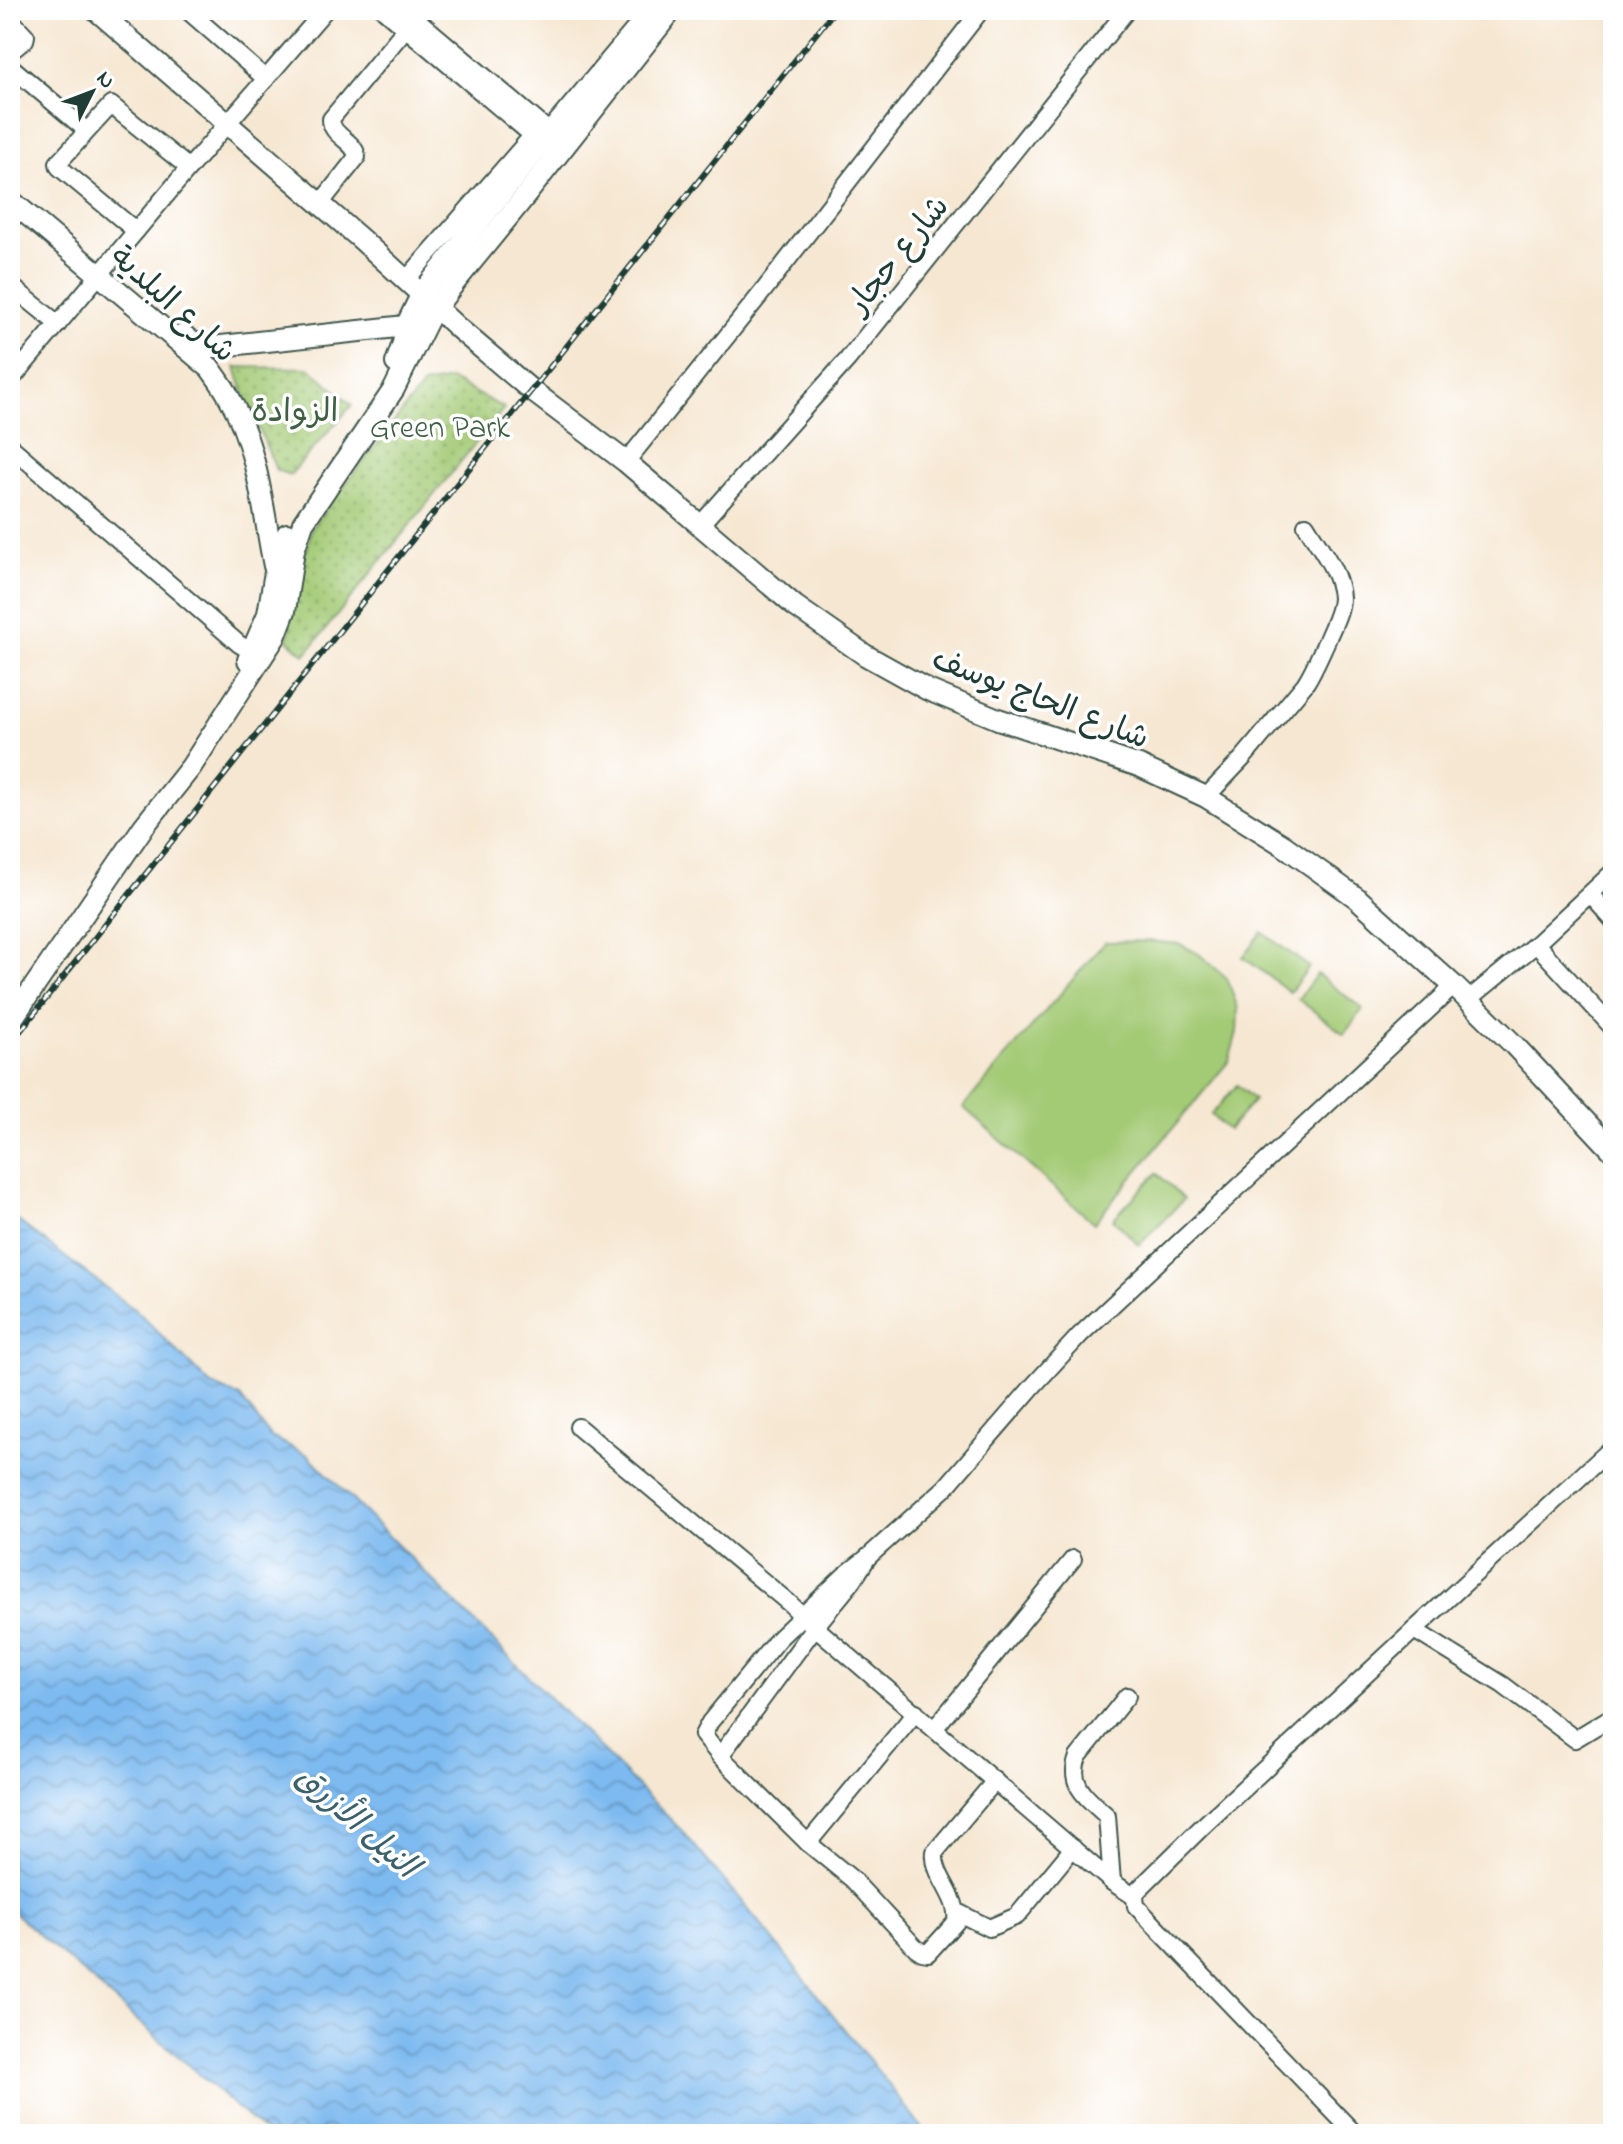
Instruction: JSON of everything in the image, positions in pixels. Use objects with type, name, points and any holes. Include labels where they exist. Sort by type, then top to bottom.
[{"type":"main road","name":"شارع الحاج يوسف","points":[[96,10],[422,293],[458,328],[531,390],[626,462],[795,606],[865,655],[915,683],[998,719],[1139,766],[1206,797],[1283,845],[1357,898],[1461,993],[1613,1151]]},
{"type":"main road","points":[[10,1007],[184,758],[252,652],[272,603],[277,560],[293,518],[353,433],[395,364],[406,326],[422,293],[549,142],[653,10]]},
{"type":"main road","points":[[549,142],[672,10]]},
{"type":"main road","name":"شارع البلدية","points":[[10,189],[210,368],[231,399],[244,429],[276,573]]},
{"type":"main road","name":"شارع البلدية","points":[[10,200],[192,342],[212,347],[406,326]]},
{"type":"main road","points":[[10,1022],[144,826],[191,767],[275,637],[285,611],[294,550],[303,523],[394,389],[422,293]]},
{"type":"street","points":[[187,10],[266,79]]},
{"type":"street","points":[[10,381],[16,361],[58,324],[325,10]]},
{"type":"street","points":[[384,10],[549,142]]},
{"type":"street","points":[[406,10],[549,142]]},
{"type":"street","points":[[626,462],[773,279],[981,10]]},
{"type":"street","name":"شارع حجار","points":[[700,525],[848,359],[1127,10]]},
{"type":"street","points":[[10,19],[26,36],[10,52]]},
{"type":"street","points":[[320,204],[358,153],[333,130],[331,119],[406,28]]},
{"type":"street","points":[[10,66],[86,130]]},
{"type":"street","points":[[136,231],[58,165],[86,130],[111,105],[189,168]]},
{"type":"street","points":[[10,285],[58,324]]},
{"type":"street","points":[[10,446],[252,652]]},
{"type":"street","points":[[1206,797],[1305,684],[1335,619],[1341,600],[1339,587],[1306,525]]},
{"type":"street","points":[[995,1781],[935,1852],[935,1863],[957,1912],[956,1922],[933,1950],[922,1952],[852,1879],[808,1843],[720,1756],[704,1739],[703,1732],[778,1639],[945,1488],[1080,1335],[1461,993],[1536,944],[1613,872]]},
{"type":"street","points":[[1590,894],[1613,920]]},
{"type":"street","points":[[1536,944],[1613,1028]]},
{"type":"street","points":[[578,1427],[935,1728],[1112,1882],[1135,1897]]},
{"type":"street","points":[[1355,2134],[1136,1906],[1137,1891],[1613,1447]]},
{"type":"street","points":[[720,1756],[868,1557]]},
{"type":"street","points":[[935,1728],[1073,1559]]},
{"type":"street","points":[[1414,1630],[1503,1685],[1575,1739],[1613,1716]]},
{"type":"street","points":[[1112,1882],[1107,1816],[1082,1793],[1074,1767],[1078,1757],[1127,1696]]},
{"type":"street","points":[[808,1843],[916,1712]]},
{"type":"street","points":[[957,1912],[989,1928],[1013,1919],[1073,1848]]},
{"type":"green space","name":"الزوادة","points":[[236,367],[310,368],[352,405],[290,475],[276,470]]},
{"type":"green space","name":"Green Park","points":[[451,380],[504,408],[305,655],[288,640],[291,612],[312,527],[423,385]]},
{"type":"green space","points":[[1262,932],[1309,967],[1290,992],[1243,957]]},
{"type":"green space","points":[[1105,942],[1180,944],[1199,954],[1227,978],[1238,1009],[1237,1032],[1229,1061],[1094,1223],[963,1107]]},
{"type":"green space","points":[[1317,974],[1363,1009],[1344,1034],[1298,999]]},
{"type":"green space","points":[[1237,1085],[1254,1100],[1228,1130],[1211,1115]]},
{"type":"green space","points":[[1157,1173],[1184,1199],[1139,1245],[1113,1219]]},
{"type":"water","name":"النيل الأزرق","points":[[10,1215],[139,1313],[210,1384],[240,1397],[271,1437],[308,1455],[683,1832],[762,1926],[926,2134],[267,2134],[10,1909]]},
{"type":"railway","points":[[10,1044],[835,10]]}]
